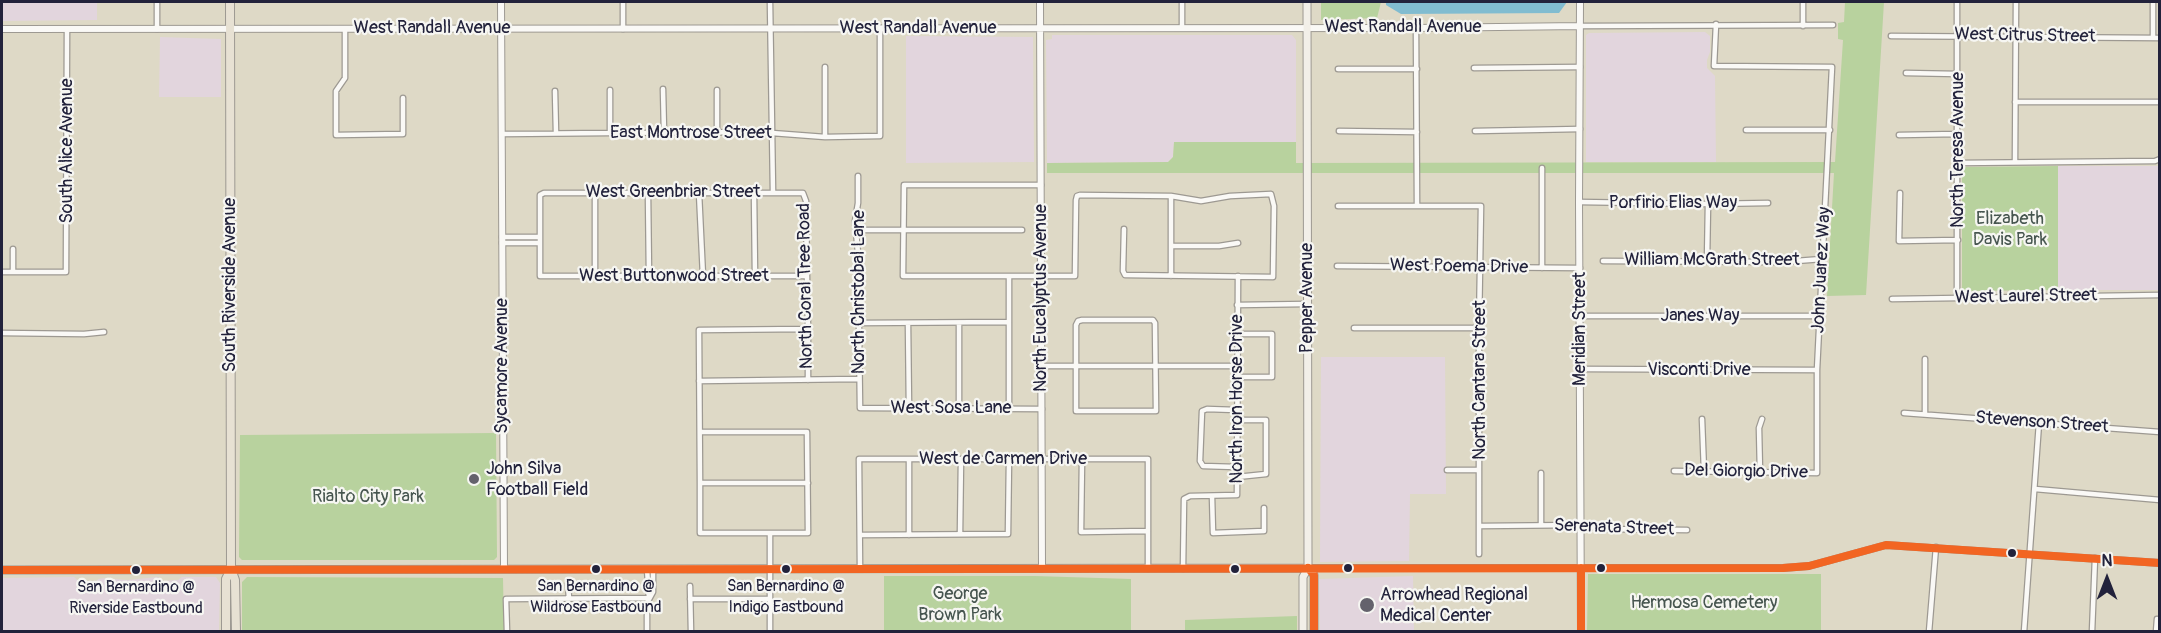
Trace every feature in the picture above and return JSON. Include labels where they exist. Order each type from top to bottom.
[{"type":"main road","name":"South Riverside Avenue","points":[[230,2],[231,569],[235,580],[236,632]]},
{"type":"main road","name":"Pepper Avenue","points":[[1303,632],[1303,576],[1308,568],[1307,2]]},
{"type":"main road","name":"Pepper Avenue","points":[[1308,568],[1314,575],[1314,632]]},
{"type":"main road","points":[[2,570],[1308,568]]},
{"type":"main road","name":"South Riverside Avenue","points":[[226,632],[226,579],[231,569]]},
{"type":"street","points":[[157,2],[157,29]]},
{"type":"street","name":"Sycamore Avenue","points":[[501,2],[504,568]]},
{"type":"street","points":[[623,2],[623,29]]},
{"type":"street","points":[[771,2],[773,192]]},
{"type":"street","name":"North Eucalyptus Avenue","points":[[1040,2],[1042,569]]},
{"type":"street","points":[[1182,2],[1182,27]]},
{"type":"street","name":"Meridian Street","points":[[1580,2],[1581,632]]},
{"type":"street","points":[[1803,2],[1803,26]]},
{"type":"street","name":"North Teresa Avenue","points":[[1957,2],[1957,298]]},
{"type":"street","points":[[2015,162],[2016,2]]},
{"type":"street","points":[[2153,2],[2153,38]]},
{"type":"street","name":"John Juarez Way","points":[[1716,24],[1714,66],[1832,67],[1817,370],[1817,473]]},
{"type":"street","name":"West Randall Avenue","points":[[2,29],[771,30],[1833,25]]},
{"type":"street","points":[[345,28],[345,78],[336,91],[336,135],[403,134],[403,98]]},
{"type":"street","points":[[1338,206],[1417,207],[1416,28]]},
{"type":"street","name":"South Alice Avenue","points":[[13,272],[66,272],[68,29]]},
{"type":"street","name":"East Montrose Street","points":[[502,134],[717,132],[880,136],[880,29]]},
{"type":"street","name":"West Citrus Street","points":[[1890,36],[2160,38]]},
{"type":"street","points":[[825,67],[825,136]]},
{"type":"street","points":[[1474,68],[1580,67]]},
{"type":"street","points":[[1338,69],[1417,69]]},
{"type":"street","points":[[1906,74],[1958,74]]},
{"type":"street","points":[[663,89],[664,132]]},
{"type":"street","points":[[610,90],[610,132]]},
{"type":"street","points":[[717,90],[717,132]]},
{"type":"street","points":[[555,91],[556,133]]},
{"type":"street","points":[[2015,102],[2160,102]]},
{"type":"street","points":[[1475,130],[1580,129]]},
{"type":"street","points":[[1746,130],[1830,130]]},
{"type":"street","points":[[1339,131],[1417,132]]},
{"type":"street","points":[[1899,135],[1958,134]]},
{"type":"street","points":[[1958,163],[2155,161],[2160,159]]},
{"type":"street","points":[[1542,168],[1542,268]]},
{"type":"street","name":"North Christobal Lane","points":[[858,176],[856,230],[860,408]]},
{"type":"street","points":[[1041,185],[904,185],[903,276],[1075,276],[1076,200],[1080,195],[1171,196],[1201,201],[1230,196],[1271,194],[1275,206],[1273,277],[1125,275],[1123,271],[1124,229]]},
{"type":"street","points":[[754,192],[755,276]]},
{"type":"street","name":"West Greenbriar Street","points":[[540,240],[540,195],[544,193],[803,192]]},
{"type":"street","name":"North Coral Tree Road","points":[[803,192],[806,201],[808,380]]},
{"type":"street","points":[[595,193],[595,275]]},
{"type":"street","points":[[648,193],[649,276]]},
{"type":"street","points":[[699,193],[703,276]]},
{"type":"street","points":[[1900,193],[1899,241],[1958,240]]},
{"type":"street","points":[[1171,196],[1171,276]]},
{"type":"street","name":"Porfirio Elias Way","points":[[1579,202],[1768,203]]},
{"type":"street","points":[[1707,261],[1708,204]]},
{"type":"street","name":"North Cantara Street","points":[[1417,207],[1481,206],[1479,554]]},
{"type":"street","points":[[856,230],[1022,230]]},
{"type":"street","points":[[502,240],[540,240]]},
{"type":"street","name":"West Buttonwood Street","points":[[540,240],[540,276],[807,276]]},
{"type":"street","points":[[1171,246],[1219,246],[1238,243]]},
{"type":"street","points":[[2,272],[13,272],[13,249]]},
{"type":"street","name":"William McGrath Street","points":[[1603,261],[1822,259]]},
{"type":"street","name":"West Poema Drive","points":[[1337,266],[1580,268]]},
{"type":"street","points":[[1009,276],[1009,408]]},
{"type":"street","name":"North Iron Horse Drive","points":[[1212,496],[1237,495],[1238,276]]},
{"type":"street","name":"West Laurel Street","points":[[1892,299],[2160,295]]},
{"type":"street","points":[[1237,305],[1307,304]]},
{"type":"street","name":"Janes Way","points":[[1580,316],[1819,316]]},
{"type":"street","points":[[1153,320],[1155,323],[1155,366],[1156,411],[1077,411],[1076,326],[1078,321],[1153,320]]},
{"type":"street","points":[[958,408],[959,322]]},
{"type":"street","points":[[858,323],[1009,322]]},
{"type":"street","points":[[908,323],[909,409]]},
{"type":"street","points":[[1354,328],[1479,328]]},
{"type":"street","points":[[700,432],[807,432],[808,533],[700,533],[699,381],[699,330],[807,329]]},
{"type":"street","points":[[2,333],[84,334],[104,332]]},
{"type":"street","points":[[1237,334],[1272,334],[1272,376],[1237,376]]},
{"type":"street","points":[[1924,414],[1925,359]]},
{"type":"street","points":[[1041,366],[1237,366]]},
{"type":"street","name":"Visconti Drive","points":[[1581,369],[1817,370]]},
{"type":"street","points":[[699,381],[859,379]]},
{"type":"street","name":"West Sosa Lane","points":[[860,408],[1042,408]]},
{"type":"street","points":[[1236,410],[1207,409],[1202,411],[1200,460],[1203,466],[1236,467]]},
{"type":"street","name":"Stevenson Street","points":[[1904,412],[2160,432]]},
{"type":"street","points":[[1702,419],[1704,471]]},
{"type":"street","points":[[1760,472],[1759,428],[1762,419]]},
{"type":"street","points":[[1236,420],[1266,420],[1266,474],[1237,477]]},
{"type":"street","points":[[2024,632],[2039,423]]},
{"type":"street","name":"West de Carmen Drive","points":[[860,535],[859,459],[1148,459],[1148,531]]},
{"type":"street","points":[[909,459],[909,535]]},
{"type":"street","points":[[960,534],[961,459]]},
{"type":"street","points":[[860,569],[860,535],[1008,534],[1009,459]]},
{"type":"street","points":[[1082,460],[1081,532],[1148,531],[1148,569]]},
{"type":"street","points":[[1447,470],[1479,470]]},
{"type":"street","name":"Del Giorgio Drive","points":[[1674,471],[1817,473]]},
{"type":"street","points":[[1541,473],[1541,525]]},
{"type":"street","points":[[700,483],[808,483]]},
{"type":"street","points":[[2035,489],[2160,500]]},
{"type":"street","points":[[1183,569],[1184,499],[1190,496],[1212,496],[1213,533],[1264,531],[1264,508]]},
{"type":"street","name":"Serenata Street","points":[[1480,526],[1581,525],[1602,530],[1687,530]]},
{"type":"street","points":[[770,533],[770,632]]},
{"type":"street","points":[[1308,568],[1799,567],[1879,546],[1936,547],[2160,563]]},
{"type":"street","points":[[1929,632],[1936,547]]},
{"type":"street","points":[[2092,632],[2096,558]]},
{"type":"street","points":[[647,632],[650,569]]},
{"type":"street","points":[[568,584],[568,599]]},
{"type":"street","points":[[690,585],[691,632]]},
{"type":"street","points":[[507,632],[506,599],[649,598]]},
{"type":"street","points":[[690,599],[770,599]]},
{"type":"street","points":[[2156,632],[2157,619]]},
{"type":"shaded area","points":[[2,2],[97,2],[97,20],[2,21]]},
{"type":"shaded area","points":[[1705,32],[1710,36],[1707,68],[1715,76],[1716,162],[1586,162],[1586,35],[1589,33]]},
{"type":"shaded area","points":[[1052,35],[1292,35],[1296,40],[1296,142],[1174,142],[1173,157],[1168,162],[1047,163],[1046,40],[1052,39]]},
{"type":"shaded area","points":[[906,36],[1033,37],[1034,162],[906,163]]},
{"type":"shaded area","points":[[160,37],[221,39],[221,97],[159,97]]},
{"type":"shaded area","points":[[2058,166],[2159,166],[2159,290],[2058,290]]},
{"type":"shaded area","points":[[1321,357],[1445,357],[1446,494],[1410,494],[1409,561],[1320,562]]},
{"type":"shaded area","name":"Arrowhead Regional Medical Center","points":[[1413,576],[1414,631],[1320,631],[1319,579]]},
{"type":"shaded area","points":[[74,577],[82,584],[96,584],[98,579],[105,578],[127,580],[158,577],[162,581],[178,580],[182,577],[216,577],[220,583],[219,631],[2,631],[2,578]]},
{"type":"green space","points":[[1321,2],[1381,2],[1377,18],[1321,20]]},
{"type":"green space","points":[[1845,2],[1884,2],[1866,295],[1827,296],[1834,173],[1047,173],[1047,163],[1168,162],[1173,157],[1174,142],[1296,142],[1296,163],[1835,162],[1843,40],[1838,39],[1838,23],[1844,22]]},
{"type":"green space","name":"Elizabeth Davis Park","points":[[2058,166],[2058,290],[1965,291],[1962,288],[1962,170],[1965,167]]},
{"type":"green space","name":"Rialto City Park","points":[[496,433],[497,557],[494,560],[242,560],[239,557],[240,435]]},
{"type":"green space","name":"Hermosa Cemetery","points":[[1588,574],[1821,574],[1821,631],[1587,631]]},
{"type":"green space","name":"George Brown Park","points":[[884,576],[1035,576],[1131,579],[1131,631],[884,631]]},
{"type":"green space","points":[[247,577],[503,578],[504,631],[242,631],[242,582]]},
{"type":"green space","points":[[1297,616],[1297,631],[1185,631],[1185,620]]},
{"type":"water","points":[[1386,2],[1567,2],[1559,13],[1401,14],[1386,5]]},
{"type":"transit line","points":[[2,570],[1783,568],[1809,566],[1886,545],[2160,563]]},
{"type":"transit line","points":[[1308,568],[1314,575],[1314,632]]},
{"type":"transit line","points":[[1581,568],[1581,632]]},
{"type":"place","name":"John Silva Football Field","points":[[474,479]]},
{"type":"place","name":"San Bernardino @ Wildrose Eastbound","points":[[596,569]]},
{"type":"place","name":"San Bernardino @ Indigo Eastbound","points":[[786,569]]},
{"type":"place","name":"San Bernardino @ Riverside Eastbound","points":[[136,570]]},
{"type":"place","name":"Arrowhead Regional Medical Center","points":[[1367,605]]}]
